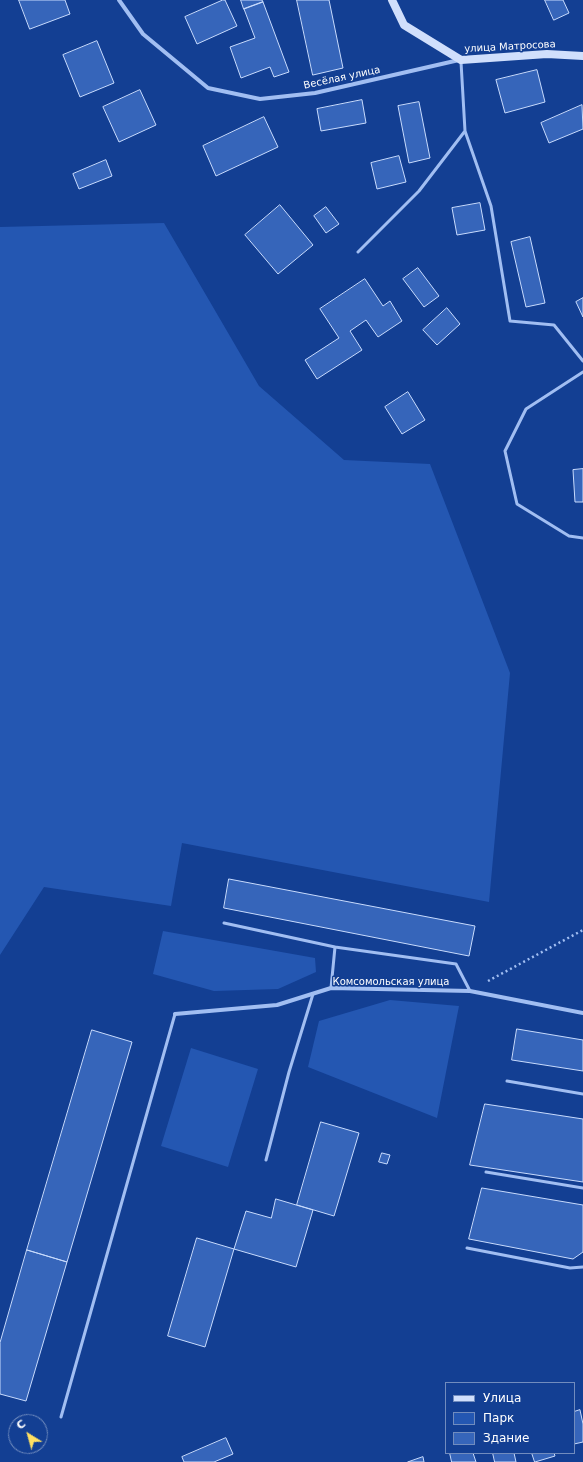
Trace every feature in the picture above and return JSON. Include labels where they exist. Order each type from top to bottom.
[{"type":"street","name":"Весёлая улица","points":[[119,0],[143,34],[208,88],[260,99],[315,94],[461,60]]},
{"type":"street","name":"улица Матросова","points":[[392,0],[404,25],[461,60],[547,54],[583,56]]},
{"type":"street","name":"Комсомольская улица","points":[[175,1014],[277,1005],[331,988],[470,990],[583,1013]]},
{"type":"lane","points":[[461,60],[465,131],[491,206],[510,321],[554,325],[583,360]]},
{"type":"lane","points":[[358,252],[419,191],[465,131]]},
{"type":"lane","points":[[583,372],[526,409],[505,451],[517,504],[569,536],[583,538]]},
{"type":"lane","points":[[224,923],[335,947],[456,964],[470,990]]},
{"type":"lane","points":[[331,988],[335,947]]},
{"type":"lane","points":[[266,1160],[289,1072],[313,994]]},
{"type":"lane","points":[[61,1417],[175,1014]]},
{"type":"lane","points":[[507,1081],[583,1094]]},
{"type":"lane","points":[[486,1172],[583,1188]]},
{"type":"lane","points":[[467,1248],[570,1268],[583,1268]]},
{"type":"path","points":[[470,990],[583,930]]},
{"type":"green space","points":[[164,223],[259,386],[344,460],[430,464],[510,673],[489,902],[182,843],[171,906],[44,887],[0,955],[0,227]]},
{"type":"green space","points":[[163,931],[315,958],[316,972],[278,989],[214,991],[153,974]]},
{"type":"green space","points":[[390,1000],[459,1006],[437,1118],[308,1067],[319,1021]]},
{"type":"green space","points":[[191,1048],[258,1069],[228,1167],[161,1146]]},
{"type":"building","points":[[19,0],[65,0],[70,14],[30,29]]},
{"type":"building","points":[[225,0],[237,26],[197,44],[185,17]]},
{"type":"building","points":[[241,0],[262,0],[263,2],[244,9]]},
{"type":"building","points":[[297,0],[329,0],[343,68],[313,75]]},
{"type":"building","points":[[545,0],[563,0],[569,13],[554,20]]},
{"type":"building","points":[[263,2],[289,72],[274,77],[270,67],[241,78],[230,47],[255,38],[244,9]]},
{"type":"building","points":[[97,41],[114,83],[80,97],[63,55]]},
{"type":"building","points":[[537,70],[545,102],[505,113],[496,80]]},
{"type":"building","points":[[140,90],[156,125],[119,142],[103,107]]},
{"type":"building","points":[[362,100],[366,123],[321,131],[317,109]]},
{"type":"building","points":[[419,102],[430,158],[409,163],[398,106]]},
{"type":"building","points":[[582,105],[583,129],[549,143],[541,123]]},
{"type":"building","points":[[264,117],[278,147],[216,176],[203,146]]},
{"type":"building","points":[[399,156],[406,182],[377,189],[371,163]]},
{"type":"building","points":[[106,160],[112,176],[79,189],[73,174]]},
{"type":"building","points":[[480,203],[485,230],[457,235],[452,208]]},
{"type":"building","points":[[280,205],[313,245],[278,274],[245,235]]},
{"type":"building","points":[[326,207],[339,224],[326,233],[314,216]]},
{"type":"building","points":[[530,237],[545,303],[526,307],[511,242]]},
{"type":"building","points":[[418,268],[439,296],[424,307],[403,279]]},
{"type":"building","points":[[365,279],[383,306],[390,301],[402,321],[378,337],[366,320],[350,331],[362,350],[317,379],[305,360],[339,338],[320,309]]},
{"type":"building","points":[[583,298],[583,317],[576,302]]},
{"type":"building","points":[[447,308],[460,324],[437,345],[423,330]]},
{"type":"building","points":[[408,392],[425,420],[402,434],[385,407]]},
{"type":"building","points":[[583,469],[583,502],[575,502],[573,470]]},
{"type":"building","points":[[229,879],[475,926],[469,956],[224,908]]},
{"type":"building","points":[[517,1029],[583,1040],[583,1071],[512,1060]]},
{"type":"building","points":[[92,1030],[132,1042],[67,1262],[27,1250]]},
{"type":"building","points":[[485,1104],[583,1119],[583,1182],[470,1165]]},
{"type":"building","points":[[321,1122],[359,1133],[334,1216],[297,1205]]},
{"type":"building","points":[[382,1153],[390,1155],[387,1164],[379,1162]]},
{"type":"building","points":[[482,1188],[583,1205],[583,1252],[573,1259],[469,1239]]},
{"type":"building","points":[[276,1199],[313,1210],[296,1267],[234,1249],[246,1211],[271,1218]]},
{"type":"building","points":[[197,1238],[234,1249],[205,1347],[168,1336]]},
{"type":"building","points":[[27,1250],[67,1262],[26,1401],[0,1394],[0,1343]]},
{"type":"building","points":[[580,1410],[583,1424],[583,1442],[575,1444],[575,1412]]},
{"type":"building","points":[[226,1438],[233,1454],[214,1462],[184,1462],[182,1457]]},
{"type":"building","points":[[450,1454],[473,1454],[476,1462],[452,1462]]},
{"type":"building","points":[[493,1454],[514,1454],[516,1462],[495,1462]]},
{"type":"building","points":[[532,1454],[554,1454],[555,1456],[535,1462]]},
{"type":"building","points":[[423,1457],[424,1462],[408,1462]]}]
